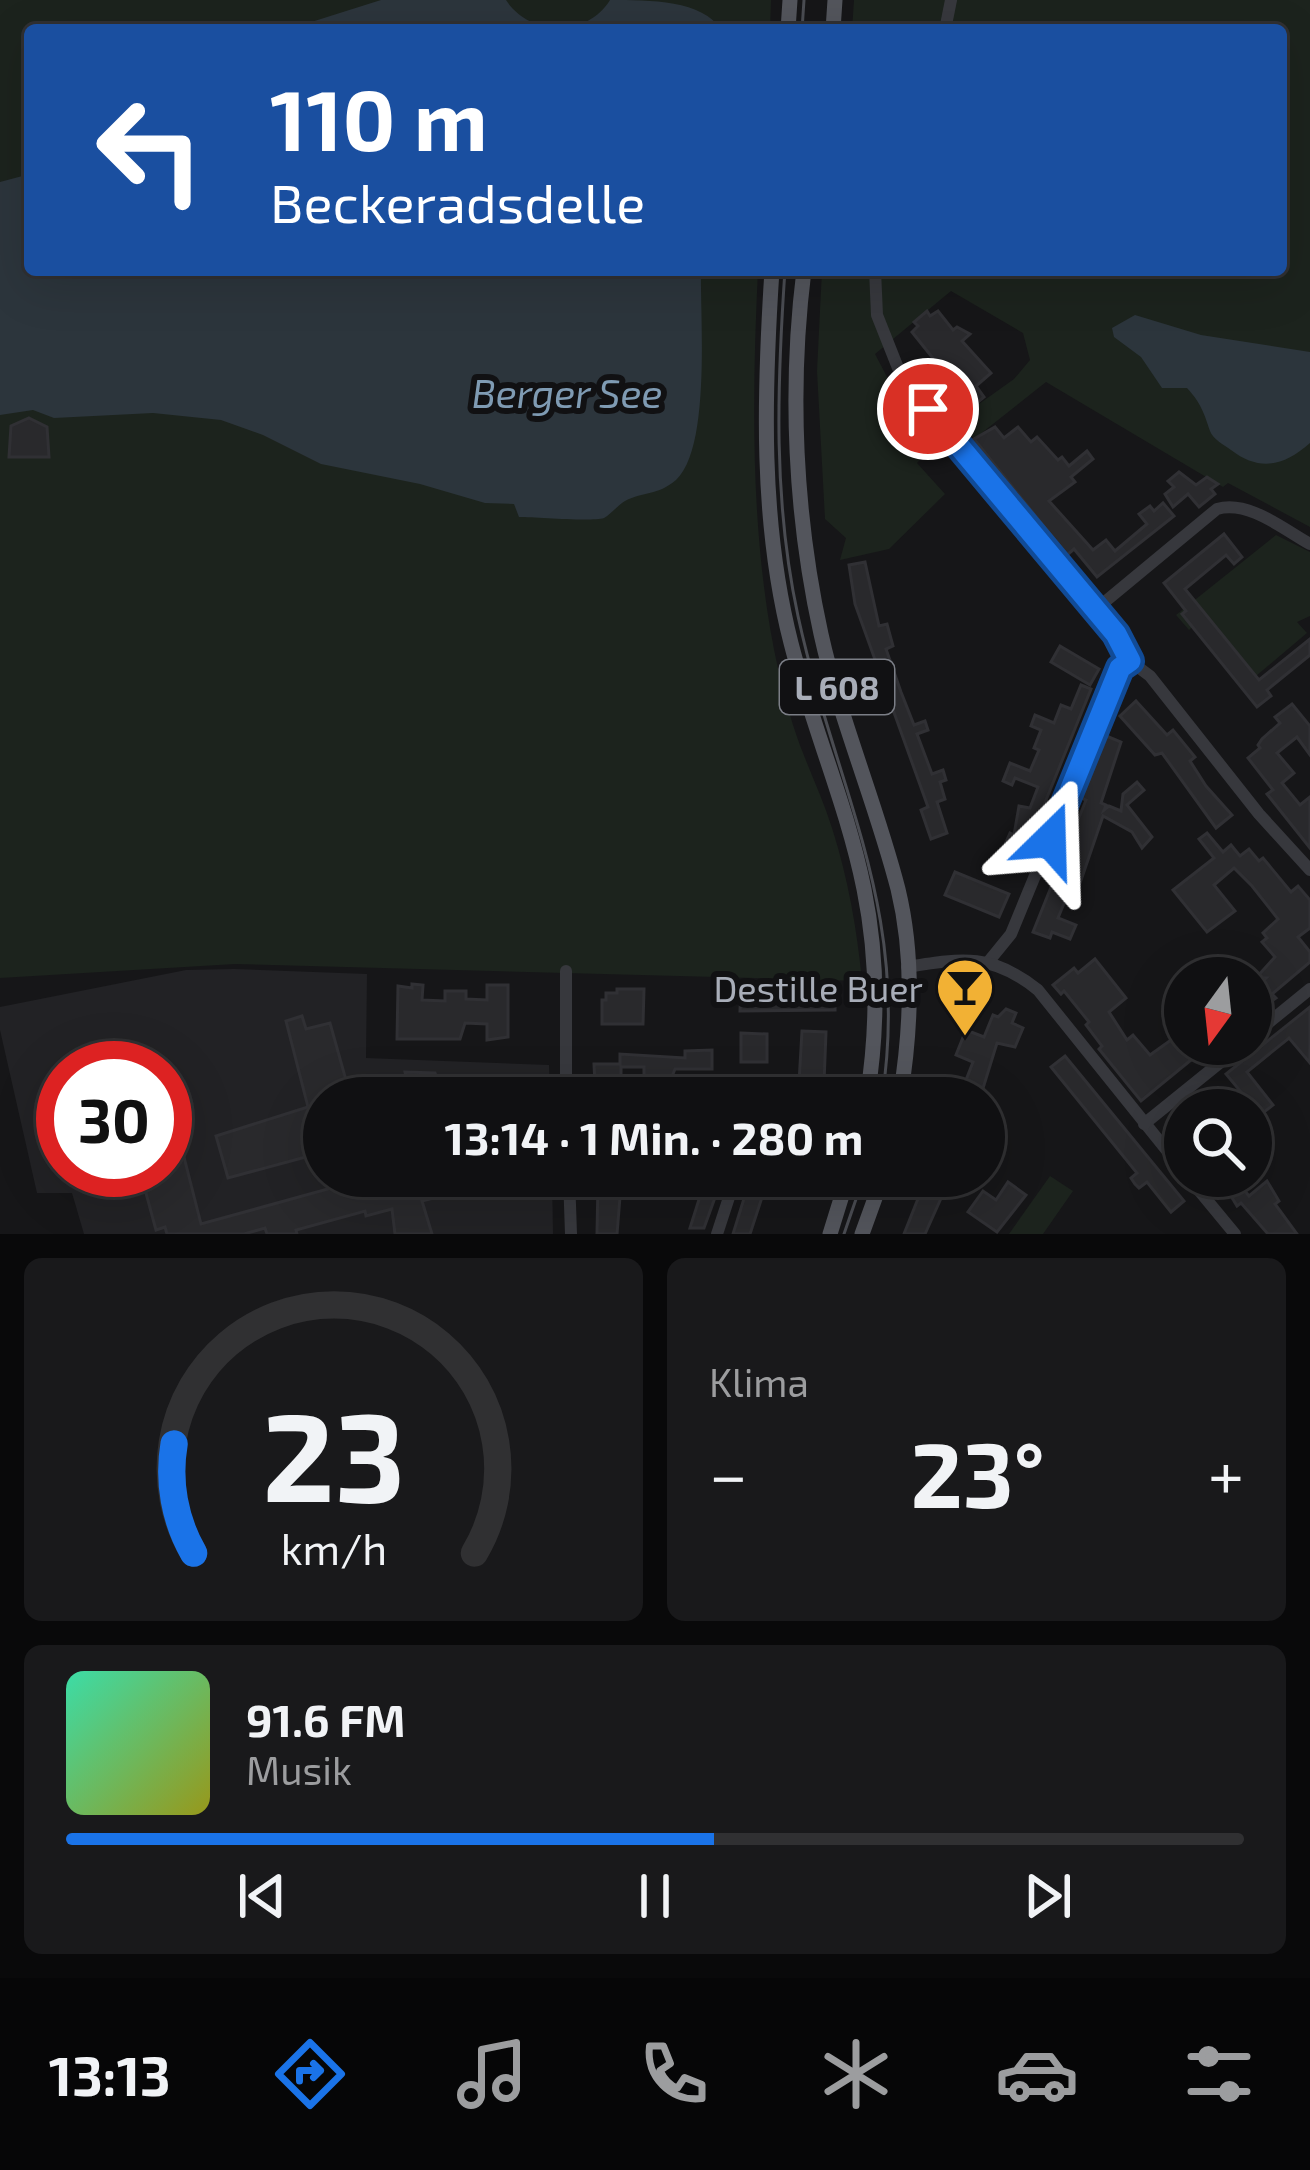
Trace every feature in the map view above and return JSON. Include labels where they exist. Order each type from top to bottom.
[{"type":"main road","name":"L 608","points":[[772,276],[766,446],[772,530],[790,642],[864,888],[875,968],[871,1077]]},
{"type":"main road","name":"L 608","points":[[804,276],[796,431],[802,525],[822,637],[899,893],[907,968],[903,1077]]},
{"type":"main road","points":[[826,1234],[841,1197]]},
{"type":"main road","points":[[862,1234],[875,1197]]},
{"type":"street","points":[[875,276],[877,315],[900,373],[1116,634],[1130,661],[1150,676],[1259,814],[1310,870]]},
{"type":"street","points":[[1095,610],[1216,508],[1246,509],[1310,544]]},
{"type":"street","points":[[989,961],[1011,934],[1120,668],[1130,661]]},
{"type":"street","points":[[907,968],[953,959],[989,961],[1013,970],[1038,990],[1164,1148]]},
{"type":"street","points":[[566,971],[566,1077]]},
{"type":"street","points":[[1272,1020],[1310,989]]},
{"type":"street","points":[[1144,1124],[1217,1065]]},
{"type":"street","points":[[570,1197],[571,1234]]},
{"type":"street","points":[[717,1234],[729,1197]]},
{"type":"street","points":[[1204,1197],[1234,1234]]},
{"type":"shaded area","points":[[0,0],[771,0],[770,24],[24,24],[24,276],[758,276],[754,441],[768,615],[793,725],[843,866],[862,981],[235,964],[0,978]]},
{"type":"shaded area","points":[[854,0],[1310,0],[1310,527],[1228,483],[1223,487],[1046,382],[974,439],[958,419],[1014,379],[1030,360],[1023,333],[951,291],[875,354],[895,392],[937,442],[917,463],[945,494],[889,549],[840,560],[846,538],[825,519],[817,371],[822,276],[1287,276],[1287,24],[852,24]]},
{"type":"shaded area","points":[[1276,535],[1310,552],[1310,616],[1297,622],[1307,633],[1256,676],[1182,614],[1192,627],[1189,630],[1176,615]]},
{"type":"shaded area","points":[[186,970],[367,974],[366,1058],[549,1065],[549,1077],[303,1077],[303,1197],[552,1197],[553,1234],[84,1234],[73,1197],[192,1197],[192,1041],[36,1041],[36,1189],[0,1030],[0,1007]]},
{"type":"shaded area","points":[[1050,1176],[1073,1191],[1043,1234],[1009,1234]]},
{"type":"water","points":[[381,0],[506,0],[537,24],[305,24]]},
{"type":"water","points":[[610,0],[689,7],[716,24],[579,24]]},
{"type":"water","name":"Berger See","points":[[24,176],[24,276],[701,276],[699,412],[687,464],[669,485],[625,501],[604,518],[519,517],[514,504],[485,503],[321,464],[221,420],[153,413],[54,418],[33,410],[0,415],[0,182]]},
{"type":"water","points":[[1135,315],[1201,335],[1310,352],[1310,443],[1291,457],[1262,464],[1222,444],[1211,434],[1187,388],[1162,388],[1141,357],[1114,337],[1112,328]]},
{"type":"building","points":[[927,311],[930,316],[938,311],[953,330],[957,327],[970,334],[962,341],[991,373],[976,386],[984,397],[958,419],[947,406],[954,400],[945,388],[952,382],[912,332],[918,326],[914,322]]},
{"type":"building","points":[[29,418],[47,427],[49,457],[9,457],[11,426]]},
{"type":"building","points":[[995,427],[1004,438],[1018,427],[1031,442],[1037,437],[1069,466],[1087,451],[1093,459],[1071,477],[1075,482],[1049,501],[1093,550],[1106,540],[1115,551],[1147,524],[1139,514],[1150,506],[1154,511],[1163,503],[1174,516],[1097,577],[1074,549],[1067,555],[974,439]]},
{"type":"building","points":[[1179,472],[1196,485],[1207,477],[1218,484],[1211,489],[1215,494],[1199,507],[1188,494],[1173,507],[1165,494],[1174,487],[1168,481]]},
{"type":"building","points":[[1224,534],[1242,557],[1234,564],[1226,555],[1185,589],[1259,680],[1310,639],[1310,655],[1267,690],[1271,696],[1257,707],[1182,614],[1186,611],[1164,583]]},
{"type":"building","points":[[865,562],[879,626],[887,624],[893,646],[886,649],[901,692],[914,725],[925,721],[928,730],[917,734],[932,774],[943,770],[946,780],[940,782],[945,799],[937,802],[947,833],[931,839],[921,810],[928,807],[855,604],[849,565]]},
{"type":"building","points":[[1060,646],[1099,669],[1090,685],[1051,662]]},
{"type":"building","points":[[1081,685],[1091,689],[1023,857],[1003,849],[1010,833],[1014,835],[1019,806],[1030,808],[1038,787],[1015,778],[1012,785],[1003,781],[1010,763],[1030,771],[1041,730],[1031,726],[1035,715],[1054,723],[1061,705],[1071,709]]},
{"type":"building","points":[[1136,701],[1167,735],[1173,730],[1195,757],[1190,761],[1206,786],[1232,815],[1216,828],[1162,753],[1155,755],[1120,716]]},
{"type":"building","points":[[1292,704],[1310,726],[1310,755],[1297,737],[1277,753],[1294,773],[1282,783],[1300,805],[1310,797],[1310,848],[1267,794],[1273,790],[1248,758],[1280,723],[1275,717]]},
{"type":"building","points":[[1104,735],[1121,742],[1101,803],[1106,805],[1104,810],[1109,806],[1121,811],[1123,794],[1137,782],[1144,790],[1127,805],[1152,837],[1142,848],[1132,832],[1103,816],[1077,892],[1070,889],[1058,918],[1076,925],[1070,939],[1052,932],[1050,938],[1033,932],[1086,800],[1079,797]]},
{"type":"building","points":[[1207,833],[1223,852],[1231,845],[1240,856],[1249,849],[1259,861],[1263,858],[1291,892],[1298,886],[1310,900],[1310,928],[1298,937],[1310,952],[1310,962],[1272,994],[1275,957],[1262,942],[1267,938],[1263,933],[1278,919],[1252,886],[1234,868],[1214,885],[1235,911],[1207,932],[1173,890],[1214,858],[1199,839]]},
{"type":"building","points":[[955,872],[1009,894],[999,917],[945,895]]},
{"type":"building","points":[[1095,959],[1126,998],[1109,1012],[1127,1040],[1133,1035],[1150,1055],[1164,1045],[1164,1065],[1185,1065],[1141,1101],[1099,1049],[1102,1046],[1086,1025],[1089,1022],[1064,991],[1061,994],[1053,985],[1074,968],[1078,973]]},
{"type":"building","points":[[412,984],[423,985],[422,1000],[445,1001],[445,991],[466,991],[466,999],[487,1000],[487,985],[508,985],[508,1037],[487,1040],[487,1024],[465,1023],[460,1039],[397,1039],[398,986],[412,988]]},
{"type":"building","points":[[772,985],[835,987],[835,1010],[740,1011],[741,988],[772,989]]},
{"type":"building","points":[[617,989],[644,989],[643,1024],[602,1024],[602,1000]]},
{"type":"building","points":[[1310,1007],[1310,1063],[1289,1038],[1272,1052],[1272,1037]]},
{"type":"building","points":[[1006,1009],[1016,1013],[1012,1023],[1023,1028],[1015,1047],[997,1043],[986,1077],[967,1077],[973,1062],[956,1055],[966,1030],[984,1037],[993,1015],[998,1017]]},
{"type":"building","points":[[302,1016],[306,1029],[330,1023],[345,1077],[303,1077],[303,1087],[286,1021]]},
{"type":"building","points":[[802,1031],[826,1032],[824,1077],[799,1077]]},
{"type":"building","points":[[741,1033],[767,1034],[767,1062],[741,1062]]},
{"type":"building","points":[[712,1050],[712,1069],[675,1069],[672,1077],[644,1077],[644,1067],[621,1067],[621,1077],[595,1077],[594,1064],[620,1064],[620,1054],[685,1058],[685,1051]]},
{"type":"building","points":[[1065,1056],[1164,1177],[1164,1197],[1184,1201],[1171,1212],[1147,1182],[1139,1188],[1135,1184],[1131,1178],[1137,1173],[1051,1067]]},
{"type":"building","points":[[1237,1065],[1256,1065],[1247,1072],[1260,1089],[1238,1089],[1226,1074]]},
{"type":"building","points":[[405,1072],[435,1073],[436,1077],[406,1077]]},
{"type":"building","points":[[303,1109],[303,1158],[228,1178],[216,1136]]},
{"type":"building","points":[[1008,1182],[1026,1195],[997,1232],[968,1212],[979,1197],[1005,1197]]},
{"type":"building","points":[[192,1189],[201,1224],[303,1196],[437,1197],[422,1201],[432,1234],[395,1234],[392,1209],[366,1216],[365,1211],[296,1230],[297,1234],[267,1234],[265,1228],[244,1234],[156,1230],[147,1197],[192,1197]]},
{"type":"building","points":[[1272,1189],[1279,1201],[1275,1204],[1297,1234],[1268,1234],[1241,1203],[1237,1206],[1232,1197],[1272,1197]]},
{"type":"building","points":[[598,1197],[620,1197],[617,1234],[597,1234]]},
{"type":"building","points":[[700,1197],[715,1197],[704,1228],[690,1228]]},
{"type":"building","points":[[744,1197],[762,1197],[750,1234],[733,1234]]},
{"type":"building","points":[[919,1197],[942,1197],[925,1234],[904,1234]]},
{"type":"tram line","points":[[802,24],[804,0]]},
{"type":"tram line","points":[[785,276],[779,400],[784,530],[798,616],[878,909],[886,968],[884,1077]]},
{"type":"tram line","points":[[844,1234],[857,1197]]},
{"type":"place","name":"Destille Buer","points":[[965,1038]]},
{"type":"route","points":[[928,409],[1116,634],[1130,661],[1120,668],[1050,840]]}]
